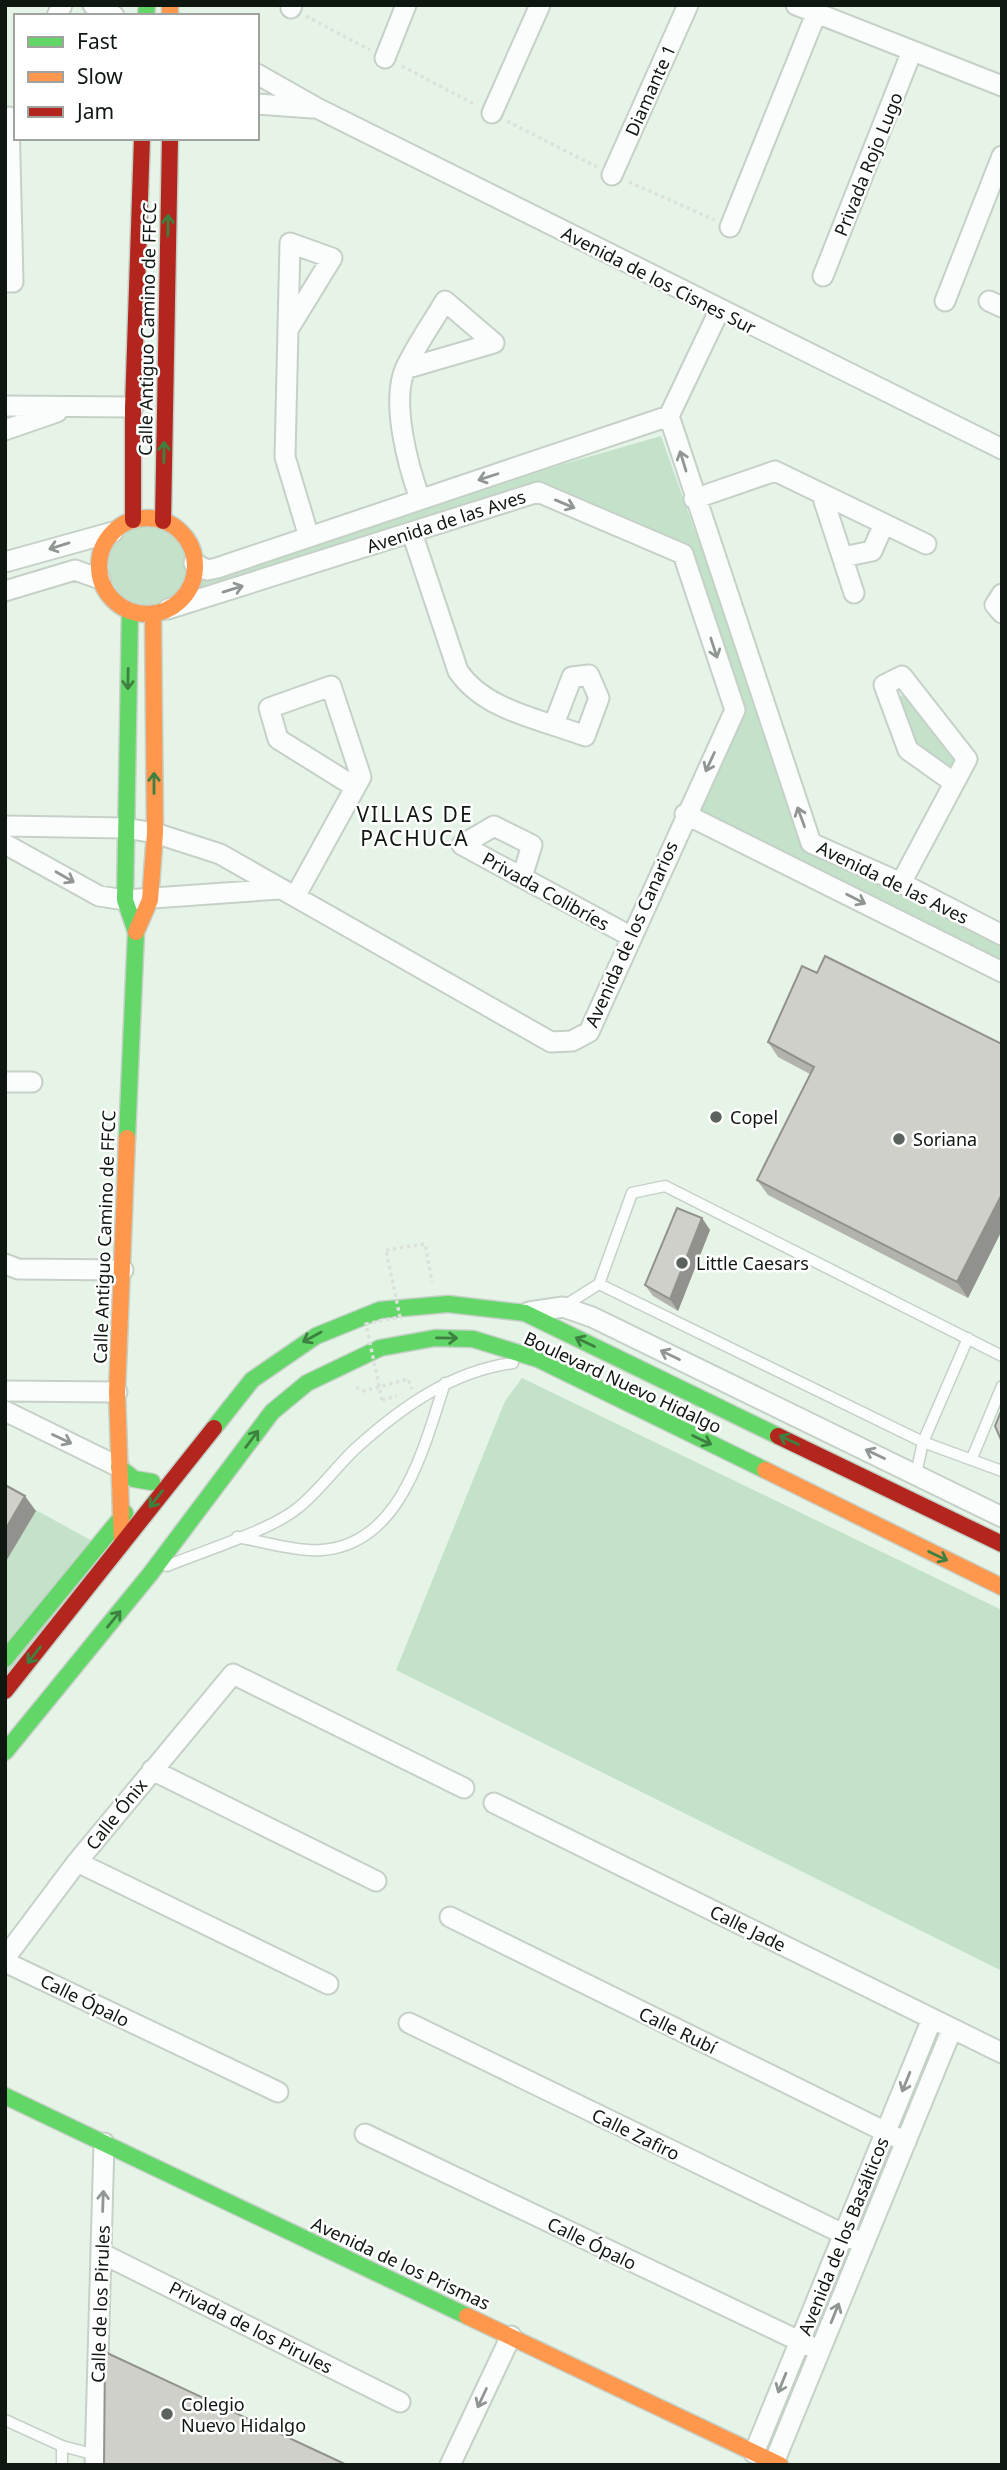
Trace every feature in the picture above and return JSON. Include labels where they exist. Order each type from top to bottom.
[{"type":"main road","name":"Calle Antiguo Camino de FFCC","points":[[133,520],[133,407],[142,140]]},
{"type":"main road","name":"Calle Antiguo Camino de FFCC","points":[[163,521],[170,140]]},
{"type":"main road","points":[[133,520],[163,521],[182,533],[194,553],[194,576],[189,589],[161,612],[130,611],[111,599],[100,579],[99,557],[113,532],[133,520]]},
{"type":"main road","name":"Calle Antiguo Camino de FFCC","points":[[122,1544],[117,1392],[136,932],[125,900],[130,611]]},
{"type":"main road","name":"Calle Antiguo Camino de FFCC","points":[[136,932],[150,900],[155,832],[161,612]]},
{"type":"main road","name":"Boulevard Nuevo Hidalgo","points":[[5,1691],[252,1380],[288,1351],[330,1328],[375,1311],[435,1301],[476,1303],[525,1313],[1002,1544]]},
{"type":"main road","name":"Boulevard Nuevo Hidalgo","points":[[5,1752],[151,1573],[272,1412],[307,1383],[380,1348],[435,1338],[473,1339],[538,1359],[1002,1587]]},
{"type":"main road","points":[[5,1659],[120,1518],[185,1444],[214,1427]]},
{"type":"main road","points":[[119,1467],[127,1476],[139,1482],[152,1482]]},
{"type":"main road","points":[[94,1551],[119,1467]]},
{"type":"main road","points":[[115,1578],[122,1544]]},
{"type":"main road","points":[[39,1710],[63,1664],[106,1601]]},
{"type":"main road","name":"Avenida de los Prismas","points":[[5,2095],[776,2464]]},
{"type":"street","points":[[93,5],[110,14]]},
{"type":"street","points":[[385,58],[406,5]]},
{"type":"street","points":[[492,113],[540,5]]},
{"type":"street","name":"Diamante 1","points":[[612,175],[688,5]]},
{"type":"street","points":[[730,227],[802,8],[1002,86]]},
{"type":"street","name":"Privada Rojo Lugo","points":[[823,276],[912,51]]},
{"type":"street","name":"Avenida de los Cisnes Sur","points":[[259,81],[1002,449]]},
{"type":"street","name":"Avenida de los Cisnes Sur","points":[[259,104],[317,108]]},
{"type":"street","points":[[5,282],[13,282],[10,115]]},
{"type":"street","points":[[945,301],[1002,156]]},
{"type":"street","points":[[669,416],[719,311]]},
{"type":"street","points":[[289,328],[285,457],[309,537]]},
{"type":"street","points":[[404,369],[401,415],[405,457],[420,499]]},
{"type":"street","points":[[5,406],[68,409],[133,407]]},
{"type":"street","points":[[5,430],[68,409]]},
{"type":"street","name":"Avenida de las Aves","points":[[194,563],[207,570],[669,416],[694,499],[811,843],[901,883],[1002,935]]},
{"type":"street","points":[[527,464],[537,492]]},
{"type":"street","points":[[694,499],[775,471],[926,544]]},
{"type":"street","name":"Avenida de las Aves","points":[[161,612],[537,492],[683,554]]},
{"type":"street","points":[[822,495],[844,557],[853,593]]},
{"type":"street","points":[[844,557],[872,551],[884,524]]},
{"type":"street","points":[[5,562],[113,532]]},
{"type":"street","points":[[412,533],[458,671],[469,688],[486,700],[554,724]]},
{"type":"street","points":[[710,544],[683,554],[735,710],[765,710]]},
{"type":"street","points":[[5,591],[75,570],[100,579]]},
{"type":"street","points":[[1002,594],[995,605],[1002,613]]},
{"type":"street","points":[[901,883],[967,759],[901,676],[884,685],[908,750],[954,782]]},
{"type":"street","points":[[5,844],[99,896],[150,900],[212,892],[289,892],[355,787],[361,777],[331,686],[269,708],[278,739],[355,787]]},
{"type":"street","name":"Avenida de los Canarios","points":[[15,827],[125,828],[155,832],[220,855],[551,1042],[572,1041],[589,1032],[685,814],[735,710]]},
{"type":"street","name":"Avenida de las Aves","points":[[685,814],[1002,972]]},
{"type":"street","name":"Privada Colibríes","points":[[522,877],[532,845],[494,826],[462,845],[630,936]]},
{"type":"street","points":[[15,827],[23,853]]},
{"type":"street","points":[[789,864],[811,843]]},
{"type":"street","points":[[212,892],[223,869],[220,855]]},
{"type":"street","points":[[5,1082],[32,1082]]},
{"type":"street","points":[[5,1264],[18,1269],[123,1270]]},
{"type":"street","points":[[525,1313],[563,1307],[592,1317],[1002,1517]]},
{"type":"street","points":[[5,1391],[117,1392]]},
{"type":"street","points":[[28,1423],[29,1391]]},
{"type":"street","points":[[5,1412],[119,1467]]},
{"type":"street","points":[[877,1526],[895,1492],[916,1474]]},
{"type":"street","points":[[899,1537],[916,1502],[916,1474]]},
{"type":"street","name":"Calle Ónix","points":[[5,1960],[77,1862],[233,1674],[464,1788]]},
{"type":"street","points":[[152,1770],[376,1881]]},
{"type":"street","name":"Calle Jade","points":[[494,1803],[1002,2053]]},
{"type":"street","points":[[77,1862],[328,1984]]},
{"type":"street","name":"Calle Rubí","points":[[450,1917],[906,2142]]},
{"type":"street","name":"Calle Ópalo","points":[[5,1960],[278,2092]]},
{"type":"street","name":"Avenida de los Basálticos","points":[[754,2452],[932,2019]]},
{"type":"street","name":"Calle Zafiro","points":[[409,2023],[863,2244]]},
{"type":"street","name":"Avenida de los Basálticos","points":[[776,2464],[863,2244],[953,2029]]},
{"type":"street","name":"Calle Ópalo","points":[[365,2134],[820,2351]]},
{"type":"street","name":"Calle de los Pirules","points":[[96,2460],[104,2143]]},
{"type":"street","name":"Privada de los Pirules","points":[[101,2253],[400,2402]]},
{"type":"street","points":[[450,2465],[511,2336]]},
{"type":"lane","points":[[563,1307],[599,1284],[632,1193],[665,1185],[1002,1356]]},
{"type":"lane","points":[[599,1284],[923,1442],[1002,1471]]},
{"type":"lane","points":[[916,1474],[923,1442],[968,1338]]},
{"type":"lane","points":[[151,1573],[276,1522],[299,1507],[357,1448],[445,1383],[463,1374],[497,1365],[538,1359]]},
{"type":"lane","points":[[236,1537],[321,1550],[350,1543],[375,1530],[406,1488],[417,1466],[445,1383]]},
{"type":"lane","points":[[972,1458],[1002,1386]]},
{"type":"lane","points":[[5,2420],[96,2460]]},
{"type":"lane","points":[[62,2446],[62,2465]]},
{"type":"path","points":[[365,1391],[408,1379],[412,1391],[382,1400],[366,1324],[400,1317],[386,1250],[425,1244],[435,1301]]},
{"type":"green space","points":[[661,436],[806,841],[1002,941],[1002,966],[694,812],[739,712],[690,561],[539,487],[169,605],[137,607],[121,595],[109,579],[109,551],[121,532],[148,523],[165,527],[189,548],[191,579]]},
{"type":"green space","points":[[904,694],[959,760],[952,772],[912,746],[892,701]]},
{"type":"green space","points":[[522,1378],[1002,1610],[1002,1971],[396,1670],[505,1401]]},
{"type":"green space","points":[[25,1504],[105,1548],[5,1681],[5,1537]]},
{"type":"building","name":"Soriana","points":[[825,956],[1002,1044],[1002,1194],[957,1282],[757,1180],[814,1067],[768,1042],[802,966],[817,973]]},
{"type":"building","points":[[677,1208],[702,1218],[670,1299],[645,1285]]},
{"type":"building","points":[[1002,1409],[1002,1442],[995,1426]]},
{"type":"building","points":[[5,1485],[25,1496],[5,1530]]},
{"type":"building","name":"Colegio Nuevo Hidalgo","points":[[105,2352],[347,2465],[104,2465]]},
{"type":"traffic: fast","points":[[146,14],[147,5]]},
{"type":"traffic: fast","points":[[127,1138],[136,932],[125,900],[130,611]]},
{"type":"traffic: fast","points":[[214,1428],[252,1380],[316,1336],[380,1310],[448,1304],[525,1313],[778,1436]]},
{"type":"traffic: fast","points":[[5,1752],[151,1573],[272,1412],[307,1383],[380,1348],[435,1338],[473,1339],[538,1359],[765,1470]]},
{"type":"traffic: fast","points":[[119,1467],[134,1479],[152,1482]]},
{"type":"traffic: fast","points":[[5,1659],[125,1513]]},
{"type":"traffic: fast","points":[[5,2096],[467,2316]]},
{"type":"traffic: slow","points":[[170,5],[170,14]]},
{"type":"traffic: slow","points":[[147,518],[165,522],[181,532],[191,548],[195,566],[191,584],[181,600],[165,610],[147,614],[129,610],[113,600],[103,584],[99,566],[103,548],[113,532],[129,522],[147,518]]},
{"type":"traffic: slow","points":[[136,932],[150,900],[155,833],[153,614]]},
{"type":"traffic: slow","points":[[122,1544],[117,1392],[127,1138]]},
{"type":"traffic: slow","points":[[765,1470],[1002,1587]]},
{"type":"traffic: slow","points":[[467,2316],[780,2465]]},
{"type":"traffic: jam","points":[[133,520],[133,407],[142,140]]},
{"type":"traffic: jam","points":[[163,521],[170,140]]},
{"type":"traffic: jam","points":[[5,1691],[214,1428]]},
{"type":"traffic: jam","points":[[778,1436],[1002,1544]]},
{"type":"place","name":"Copel","points":[[716,1117]]},
{"type":"place","name":"Soriana","points":[[899,1139]]},
{"type":"place","name":"Little Caesars","points":[[682,1263]]},
{"type":"place","name":"Colegio Nuevo Hidalgo","points":[[167,2414]]},
{"type":"district","name":"VILLAS DE PACHUCA","points":[[415,826]]}]
